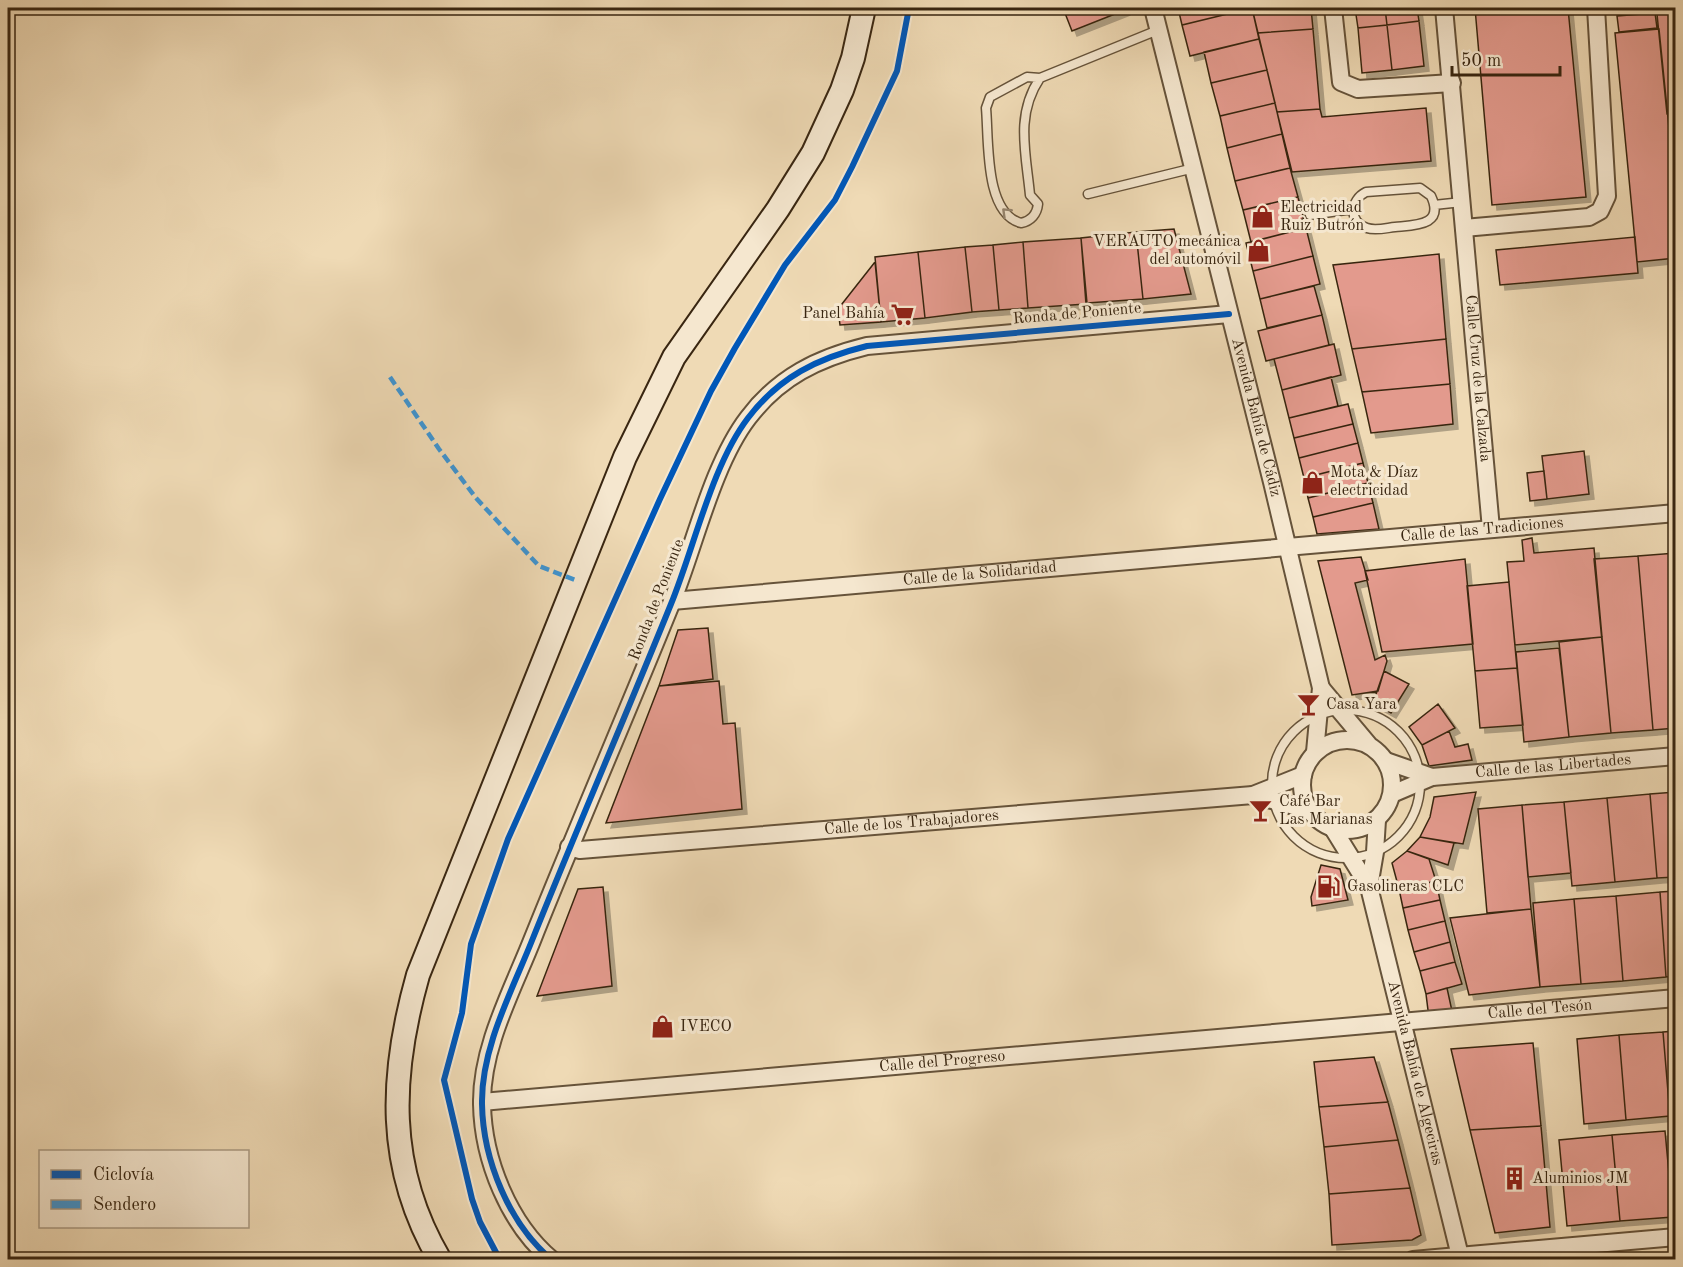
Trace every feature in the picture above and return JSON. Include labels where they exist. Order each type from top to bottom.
[{"type":"main road","points":[[440,1260],[409,1191],[397,1128],[402,1036],[418,975],[629,448],[674,357],[778,209],[813,153],[842,90],[853,58],[864,8]]},
{"type":"street","name":"Avenida Bahía de Cádiz","points":[[1153,8],[1321,688],[1316,752]]},
{"type":"street","points":[[1333,8],[1341,82],[1347,87],[1358,89],[1452,83]]},
{"type":"street","name":"Calle Cruz de la Calzada","points":[[1444,8],[1491,529]]},
{"type":"street","points":[[1464,228],[1589,217],[1600,211],[1607,196],[1596,8]]},
{"type":"street","name":"Ronda de Poniente","points":[[552,1260],[530,1237],[505,1196],[484,1132],[482,1102],[488,1060],[502,1016],[569,847],[672,601],[727,452],[747,419],[774,388],[805,367],[840,353],[867,346],[1229,314]]},
{"type":"street","name":"Calle de las Tradiciones","points":[[1287,547],[1676,513]]},
{"type":"street","name":"Calle de la Solidaridad","points":[[672,601],[1287,547]]},
{"type":"street","name":"Avenida Bahía de Cádiz","points":[[1321,688],[1368,744]]},
{"type":"street","points":[[1341,740],[1357,740],[1368,744],[1386,760],[1392,774],[1392,794],[1385,811],[1377,820],[1362,828],[1347,830],[1332,827],[1319,820],[1309,810],[1303,797],[1303,775],[1308,762],[1326,744],[1341,740]]},
{"type":"street","name":"Calle de las Libertades","points":[[1392,794],[1424,777],[1676,756]]},
{"type":"street","name":"Calle de las Libertades","points":[[1386,760],[1424,777]]},
{"type":"street","points":[[1273,794],[1303,775]]},
{"type":"street","name":"Calle de los Trabajadores","points":[[569,847],[580,850],[1252,795],[1273,794],[1309,810]]},
{"type":"street","name":"Avenida Bahía de Algeciras","points":[[1369,887],[1375,852],[1377,820]]},
{"type":"street","name":"Avenida Bahía de Algeciras","points":[[1332,827],[1369,887],[1404,1022],[1460,1258]]},
{"type":"street","name":"Calle del Tesón","points":[[1404,1022],[1676,998]]},
{"type":"street","name":"Calle del Progreso","points":[[482,1102],[1404,1022]]},
{"type":"street","points":[[1413,1260],[1460,1258],[1676,1237]]},
{"type":"lane","points":[[1040,78],[1028,98],[1023,119],[1030,195],[1038,204],[1030,220],[1021,223],[1009,217],[994,196],[986,108],[994,92],[1027,77],[1040,78],[1158,30]]},
{"type":"lane","points":[[1088,194],[1194,168]]},
{"type":"lane","points":[[1414,188],[1426,191],[1434,205],[1433,215],[1424,224],[1371,229],[1359,224],[1353,210],[1356,200],[1366,192],[1414,188]]},
{"type":"lane","points":[[1434,205],[1462,202]]},
{"type":"lane","points":[[1310,215],[1353,210]]},
{"type":"lane","points":[[1339,711],[1369,714],[1388,723],[1411,747],[1424,777],[1417,806],[1408,825],[1394,841],[1375,852],[1350,858],[1327,855],[1306,846],[1282,821],[1273,794],[1274,767],[1282,747],[1296,730],[1318,716],[1339,711]]},
{"type":"building","points":[[1063,8],[1124,8],[1125,10],[1072,31]]},
{"type":"building","points":[[1178,8],[1252,8],[1182,25]]},
{"type":"building","points":[[1252,8],[1311,8],[1313,29],[1258,33]]},
{"type":"building","points":[[1252,8],[1259,39],[1190,56],[1182,25]]},
{"type":"building","points":[[1355,8],[1385,8],[1387,25],[1358,28]]},
{"type":"building","points":[[1385,8],[1417,8],[1419,21],[1387,25]]},
{"type":"building","points":[[1475,8],[1568,8],[1586,197],[1492,205]]},
{"type":"building","points":[[1657,8],[1676,8],[1676,12],[1657,14]]},
{"type":"building","points":[[1676,12],[1676,113],[1667,114],[1657,14]]},
{"type":"building","points":[[1655,13],[1657,28],[1619,32],[1617,16]]},
{"type":"building","points":[[1419,21],[1424,66],[1392,70],[1387,25]]},
{"type":"building","points":[[1387,25],[1392,70],[1362,73],[1358,28]]},
{"type":"building","points":[[1313,29],[1320,109],[1277,112],[1258,33]]},
{"type":"building","points":[[1659,29],[1676,197],[1676,258],[1637,262],[1615,33]]},
{"type":"building","points":[[1259,39],[1267,70],[1211,83],[1204,52]]},
{"type":"building","points":[[1267,70],[1275,103],[1220,116],[1211,83]]},
{"type":"building","points":[[1275,103],[1282,134],[1227,148],[1220,116]]},
{"type":"building","points":[[1426,108],[1431,161],[1292,172],[1277,112],[1320,109],[1322,117]]},
{"type":"building","points":[[1282,134],[1290,168],[1235,181],[1227,148]]},
{"type":"building","points":[[1290,168],[1298,197],[1243,210],[1235,181]]},
{"type":"building","points":[[1298,197],[1306,228],[1251,242],[1243,210]]},
{"type":"building","points":[[1306,228],[1313,256],[1253,271],[1246,243]]},
{"type":"building","points":[[1174,229],[1191,294],[1143,299],[1136,232]]},
{"type":"building","points":[[1136,232],[1143,299],[1087,303],[1081,238]]},
{"type":"building","points":[[1635,237],[1638,273],[1500,285],[1496,250]]},
{"type":"building","points":[[1081,238],[1086,304],[1028,308],[1023,242]]},
{"type":"building","points":[[1023,242],[1028,308],[999,310],[993,245]]},
{"type":"building","points":[[993,245],[999,310],[972,312],[965,247]]},
{"type":"building","points":[[965,247],[972,312],[925,318],[918,252]]},
{"type":"building","points":[[918,252],[925,318],[881,322],[875,257]]},
{"type":"building","points":[[1439,254],[1446,339],[1352,349],[1333,265]]},
{"type":"building","points":[[1313,256],[1320,284],[1260,299],[1253,271]]},
{"type":"building","points":[[875,262],[881,322],[840,325],[838,309]]},
{"type":"building","points":[[1314,286],[1322,315],[1267,328],[1260,299]]},
{"type":"building","points":[[1322,315],[1329,345],[1266,361],[1258,331]]},
{"type":"building","points":[[1446,339],[1450,384],[1362,392],[1352,349]]},
{"type":"building","points":[[1334,344],[1341,375],[1282,390],[1274,359]]},
{"type":"building","points":[[1331,377],[1338,406],[1289,418],[1282,390]]},
{"type":"building","points":[[1450,384],[1453,424],[1371,433],[1362,392]]},
{"type":"building","points":[[1348,404],[1353,424],[1294,438],[1289,418]]},
{"type":"building","points":[[1353,424],[1358,443],[1299,458],[1294,438]]},
{"type":"building","points":[[1358,443],[1363,463],[1304,478],[1299,458]]},
{"type":"building","points":[[1584,451],[1589,494],[1547,499],[1542,456]]},
{"type":"building","points":[[1363,463],[1368,483],[1308,498],[1304,478]]},
{"type":"building","points":[[1544,471],[1547,499],[1530,501],[1527,473]]},
{"type":"building","points":[[1368,483],[1373,503],[1313,517],[1308,498]]},
{"type":"building","points":[[1373,503],[1379,529],[1317,534],[1313,517]]},
{"type":"building","points":[[1532,538],[1534,553],[1594,548],[1602,637],[1515,645],[1507,562],[1524,561],[1522,540]]},
{"type":"building","points":[[1676,553],[1676,728],[1653,730],[1638,556]]},
{"type":"building","points":[[1638,556],[1653,730],[1611,733],[1594,559]]},
{"type":"building","points":[[1361,557],[1368,580],[1355,583],[1375,660],[1385,655],[1387,661],[1378,691],[1352,695],[1318,561]]},
{"type":"building","points":[[1465,559],[1473,644],[1382,652],[1365,571]]},
{"type":"building","points":[[1509,582],[1517,668],[1475,671],[1467,586]]},
{"type":"building","points":[[708,628],[713,679],[659,686],[678,630]]},
{"type":"building","points":[[1602,637],[1611,733],[1569,737],[1559,642]]},
{"type":"building","points":[[1559,648],[1569,737],[1524,742],[1516,652]]},
{"type":"building","points":[[1517,668],[1523,725],[1480,728],[1475,671]]},
{"type":"building","points":[[1384,671],[1409,684],[1391,713],[1373,703]]},
{"type":"building","points":[[719,681],[723,724],[735,723],[742,809],[606,823],[659,686]]},
{"type":"building","points":[[1438,704],[1455,728],[1422,745],[1409,727]]},
{"type":"building","points":[[1449,731],[1455,747],[1468,744],[1472,760],[1429,766],[1422,745]]},
{"type":"building","points":[[1476,792],[1463,844],[1420,837],[1430,817],[1434,797]]},
{"type":"building","points":[[1676,792],[1676,877],[1657,878],[1650,794]]},
{"type":"building","points":[[1650,794],[1657,878],[1615,882],[1607,798]]},
{"type":"building","points":[[1607,798],[1615,882],[1572,886],[1564,802]]},
{"type":"building","points":[[1564,802],[1571,873],[1528,877],[1522,805]]},
{"type":"building","points":[[1522,805],[1531,909],[1487,913],[1478,809]]},
{"type":"building","points":[[1420,837],[1454,843],[1448,865],[1407,851]]},
{"type":"building","points":[[1407,851],[1429,859],[1436,881],[1399,889],[1392,863]]},
{"type":"building","points":[[1321,865],[1340,869],[1348,900],[1312,906],[1311,897]]},
{"type":"building","points":[[1436,881],[1440,900],[1403,908],[1399,889]]},
{"type":"building","points":[[603,887],[612,986],[537,996],[578,889]]},
{"type":"building","points":[[1676,891],[1676,976],[1666,977],[1660,892]]},
{"type":"building","points":[[1660,892],[1666,977],[1623,981],[1616,896]]},
{"type":"building","points":[[1616,896],[1623,981],[1581,984],[1574,899]]},
{"type":"building","points":[[1574,899],[1581,984],[1540,987],[1533,903]]},
{"type":"building","points":[[1440,900],[1445,921],[1408,930],[1403,908]]},
{"type":"building","points":[[1531,909],[1540,987],[1469,995],[1450,918]]},
{"type":"building","points":[[1445,921],[1450,942],[1414,952],[1408,930]]},
{"type":"building","points":[[1450,942],[1455,962],[1420,971],[1414,952]]},
{"type":"building","points":[[1455,962],[1462,984],[1426,994],[1420,971]]},
{"type":"building","points":[[1447,988],[1452,1011],[1433,1014],[1428,1010],[1426,994]]},
{"type":"building","points":[[1676,1031],[1676,1116],[1670,1116],[1663,1032]]},
{"type":"building","points":[[1663,1032],[1670,1116],[1626,1120],[1619,1035]]},
{"type":"building","points":[[1619,1035],[1626,1120],[1584,1124],[1577,1039]]},
{"type":"building","points":[[1533,1043],[1541,1126],[1470,1130],[1451,1049]]},
{"type":"building","points":[[1374,1057],[1388,1102],[1319,1107],[1314,1062]]},
{"type":"building","points":[[1388,1102],[1398,1140],[1324,1147],[1319,1107]]},
{"type":"building","name":"Aluminios JM","points":[[1541,1126],[1550,1227],[1495,1233],[1470,1130]]},
{"type":"building","points":[[1665,1131],[1673,1217],[1620,1221],[1612,1135]]},
{"type":"building","points":[[1612,1135],[1620,1221],[1567,1226],[1559,1140]]},
{"type":"building","points":[[1398,1140],[1410,1188],[1329,1194],[1324,1147]]},
{"type":"building","points":[[1410,1188],[1421,1235],[1412,1240],[1332,1245],[1329,1194]]},
{"type":"marked path","points":[[390,377],[476,498],[539,566],[575,580]]},
{"type":"cycle path","points":[[500,1260],[480,1222],[472,1199],[444,1080],[462,1013],[471,944],[508,839],[660,499],[711,391],[735,348],[785,265],[835,200],[852,167],[897,71],[909,8]]},
{"type":"cycle path","points":[[552,1260],[523,1228],[511,1210],[493,1168],[487,1147],[482,1104],[487,1061],[492,1040],[508,998],[671,604],[714,483],[735,437],[748,418],[786,380],[816,363],[867,346],[1229,314]]},
{"type":"place","name":"Electricidad Ruiz Butrón","points":[[1262,217]]},
{"type":"place","name":"VERAUTO mecánica del automóvil","points":[[1259,251]]},
{"type":"place","name":"Panel Bahía","points":[[903,314]]},
{"type":"place","name":"Mota & Díaz electricidad","points":[[1312,482]]},
{"type":"place","name":"Casa Yara","points":[[1308,705]]},
{"type":"place","name":"Café Bar Las Marianas","points":[[1261,811]]},
{"type":"place","name":"Gasolineras CLC","points":[[1329,887]]},
{"type":"place","name":"IVECO","points":[[662,1027]]},
{"type":"place","name":"Aluminios JM","points":[[1514,1179]]}]
